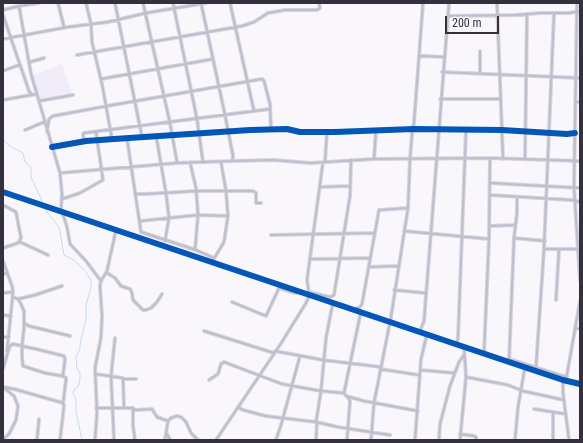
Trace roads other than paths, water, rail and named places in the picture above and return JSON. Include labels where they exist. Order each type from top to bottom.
[{"type":"street","points":[[14,3],[15,7]]},
{"type":"street","points":[[3,10],[39,3]]},
{"type":"street","points":[[58,3],[64,28]]},
{"type":"street","points":[[86,3],[94,53],[101,79],[112,139]]},
{"type":"street","points":[[115,3],[142,136]]},
{"type":"street","points":[[143,3],[173,134],[178,163]]},
{"type":"street","points":[[172,3],[200,133],[203,162]]},
{"type":"street","points":[[3,39],[25,34],[119,20],[174,8],[206,3]]},
{"type":"street","points":[[230,3],[254,111]]},
{"type":"street","points":[[77,56],[235,28],[251,24],[268,13],[282,10],[317,10],[320,8],[319,3]]},
{"type":"street","points":[[371,440],[374,403],[390,322],[408,208],[410,159],[423,3]]},
{"type":"street","points":[[420,331],[423,323],[435,158],[449,3]]},
{"type":"street","points":[[497,3],[503,158]]},
{"type":"street","points":[[577,3],[574,200],[579,249],[580,280]]},
{"type":"street","points":[[201,4],[225,115],[233,156],[232,161]]},
{"type":"street","points":[[19,6],[36,94],[60,173],[62,199],[61,211],[67,227],[70,244],[86,261],[101,281]]},
{"type":"street","points":[[448,16],[569,13],[580,11]]},
{"type":"street","points":[[536,367],[545,241],[550,77],[554,13]]},
{"type":"street","points":[[525,159],[527,14]]},
{"type":"street","points":[[3,15],[29,91],[32,95]]},
{"type":"street","points":[[480,51],[480,74]]},
{"type":"street","points":[[418,57],[444,57]]},
{"type":"street","points":[[30,62],[44,58]]},
{"type":"street","points":[[101,79],[213,59]]},
{"type":"street","points":[[3,70],[20,65]]},
{"type":"street","points":[[442,72],[580,78]]},
{"type":"street","points":[[47,132],[48,123],[51,117],[263,79],[269,99],[271,130]]},
{"type":"street","points":[[3,100],[36,94]]},
{"type":"street","points":[[38,101],[73,95]]},
{"type":"street","points":[[440,99],[501,99]]},
{"type":"street","points":[[84,142],[83,134],[270,109]]},
{"type":"street","points":[[25,130],[44,122]]},
{"type":"street","points":[[52,147],[97,140],[142,136],[287,129],[300,132],[438,129],[502,130],[576,134]]},
{"type":"street","points":[[457,344],[466,130]]},
{"type":"street","points":[[374,159],[376,131]]},
{"type":"street","points":[[62,199],[80,194],[103,179],[96,132]]},
{"type":"street","points":[[216,440],[275,352],[306,303],[310,293],[307,283],[327,132]]},
{"type":"street","points":[[156,136],[169,218],[165,241]]},
{"type":"street","points":[[575,137],[580,137]]},
{"type":"street","points":[[127,138],[141,232],[214,258]]},
{"type":"street","points":[[60,173],[190,162],[273,160],[302,163],[374,159],[435,158],[503,158],[580,161]]},
{"type":"street","points":[[484,353],[490,239],[490,158]]},
{"type":"street","points":[[3,192],[303,292],[330,297],[333,296],[350,196],[351,160]]},
{"type":"street","points":[[190,162],[196,191],[198,215],[195,250]]},
{"type":"street","points":[[212,262],[224,242],[228,216],[226,191],[221,162]]},
{"type":"street","points":[[490,182],[580,188]]},
{"type":"street","points":[[320,187],[350,186]]},
{"type":"street","points":[[135,194],[196,191],[254,191],[256,193],[256,203],[261,203]]},
{"type":"street","points":[[490,195],[574,200],[580,202]]},
{"type":"street","points":[[509,360],[517,197]]},
{"type":"street","points":[[3,205],[16,212],[21,238],[20,242]]},
{"type":"street","points":[[355,309],[362,306],[379,210],[408,208]]},
{"type":"street","points":[[140,221],[198,215],[228,216]]},
{"type":"street","points":[[490,226],[515,226]]},
{"type":"street","points":[[95,440],[95,374],[101,337],[101,281],[107,273],[116,230]]},
{"type":"street","points":[[404,231],[490,239]]},
{"type":"street","points":[[271,235],[375,233]]},
{"type":"street","points":[[514,238],[545,241]]},
{"type":"street","points":[[3,248],[20,242],[48,255]]},
{"type":"street","points":[[544,248],[579,249]]},
{"type":"street","points":[[556,300],[559,249]]},
{"type":"street","points":[[310,259],[370,258]]},
{"type":"street","points":[[3,261],[13,292],[7,355]]},
{"type":"street","points":[[369,267],[398,266]]},
{"type":"street","points":[[3,274],[7,273]]},
{"type":"street","points":[[107,273],[115,278],[121,286],[130,289],[133,299],[143,310],[151,308],[162,294]]},
{"type":"street","points":[[13,297],[18,299],[62,286]]},
{"type":"street","points":[[232,302],[266,316],[279,288],[297,293],[303,292]]},
{"type":"street","points":[[394,290],[425,292]]},
{"type":"street","points":[[3,293],[13,292]]},
{"type":"street","points":[[310,293],[390,322],[484,353],[536,367],[565,379]]},
{"type":"street","points":[[18,299],[24,311],[22,365],[24,367],[45,373],[63,376]]},
{"type":"street","points":[[569,440],[562,390],[580,301]]},
{"type":"street","points":[[316,440],[316,422],[321,391],[323,360],[333,302]]},
{"type":"street","points":[[347,440],[350,401],[344,393],[361,311]]},
{"type":"street","points":[[3,315],[11,316]]},
{"type":"street","points":[[23,323],[29,326],[70,336]]},
{"type":"street","points":[[575,328],[580,329]]},
{"type":"street","points":[[204,331],[275,352],[323,360],[350,362],[419,375]]},
{"type":"street","points":[[415,440],[422,347],[427,334]]},
{"type":"street","points":[[3,337],[9,337]]},
{"type":"street","points":[[114,338],[111,376],[114,440]]},
{"type":"street","points":[[3,369],[12,344],[64,356],[66,359],[63,376],[66,380],[60,440]]},
{"type":"street","points":[[460,440],[466,377],[464,346]]},
{"type":"street","points":[[439,440],[440,424],[455,373],[459,362],[464,355]]},
{"type":"street","points":[[276,440],[300,356]]},
{"type":"street","points":[[509,360],[525,367],[580,384]]},
{"type":"street","points":[[209,380],[218,373],[223,362],[275,382],[321,391],[344,393]]},
{"type":"street","points":[[515,440],[525,367]]},
{"type":"street","points":[[420,370],[455,373]]},
{"type":"street","points":[[95,374],[122,377],[123,379],[136,379]]},
{"type":"street","points":[[466,377],[508,385],[521,390],[564,400]]},
{"type":"street","points":[[123,379],[124,407]]},
{"type":"street","points":[[3,387],[14,388],[64,404]]},
{"type":"street","points":[[3,387],[14,396],[18,406],[16,420],[9,433],[3,439]]},
{"type":"street","points":[[347,397],[418,411]]},
{"type":"street","points":[[96,408],[124,407],[134,408],[136,410],[152,410],[157,417],[168,421]]},
{"type":"street","points":[[238,407],[264,415],[316,422],[348,429],[390,435]]},
{"type":"street","points":[[134,408],[133,428],[135,440]]},
{"type":"street","points":[[534,409],[566,414]]},
{"type":"street","points":[[553,412],[553,440]]},
{"type":"street","points":[[164,440],[168,421],[174,416],[181,417],[186,422],[192,435],[198,440]]},
{"type":"street","points":[[37,440],[39,419]]},
{"type":"street","points":[[166,431],[170,440]]},
{"type":"street","points":[[460,434],[474,436],[476,440]]},
{"type":"waterway","points":[[3,140],[10,146],[23,153],[25,162],[31,167],[31,177],[47,212],[59,227],[64,255],[75,261],[85,271],[91,280],[91,287],[86,305],[86,319],[80,349],[76,357],[80,379],[78,387],[73,393],[76,400],[76,412],[82,440]]}]
